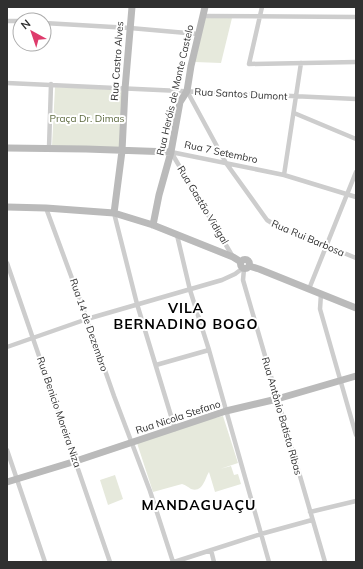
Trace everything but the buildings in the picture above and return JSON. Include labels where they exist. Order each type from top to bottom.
[{"type":"main road","name":"Rua Castro Alves","points":[[114,213],[122,151],[125,89],[132,7]]},
{"type":"main road","name":"Rua Heróis de Monte Castelo","points":[[153,225],[159,195],[171,152],[180,102],[187,91],[191,66],[205,7]]},
{"type":"main road","name":"Rua 7 Setembro","points":[[7,148],[171,152]]},
{"type":"main road","points":[[7,207],[114,213],[153,225],[234,257],[244,266],[309,289],[356,308]]},
{"type":"main road","name":"Rua Nicola Stefano","points":[[7,482],[175,429],[226,411],[277,399],[356,376]]},
{"type":"street","points":[[262,7],[249,64],[356,62]]},
{"type":"street","points":[[203,16],[356,17]]},
{"type":"street","points":[[52,23],[198,34]]},
{"type":"street","points":[[284,176],[297,97],[300,63]]},
{"type":"street","name":"Rua Santos Dumont","points":[[7,83],[356,99]]},
{"type":"street","points":[[49,148],[51,84]]},
{"type":"street","name":"Rua Rui Barbosa","points":[[187,91],[226,163],[268,220],[274,225],[356,258]]},
{"type":"street","points":[[294,113],[356,139]]},
{"type":"street","name":"Rua 7 Setembro","points":[[171,152],[284,176],[356,197]]},
{"type":"street","name":"Rua Gastão Vidigal","points":[[171,152],[234,257]]},
{"type":"street","points":[[309,289],[356,172]]},
{"type":"street","name":"Rua 14 de Dezembro","points":[[46,208],[88,319],[174,562]]},
{"type":"street","points":[[114,213],[137,304],[175,429]]},
{"type":"street","points":[[177,235],[190,290],[209,350],[269,562]]},
{"type":"street","name":"Rua Benicio Moreira Niza","points":[[7,263],[110,562]]},
{"type":"street","points":[[7,347],[88,319],[222,280],[235,274],[244,266]]},
{"type":"street","name":"Rua Antônio Batista Ribas","points":[[244,266],[243,280],[325,562]]},
{"type":"street","points":[[321,294],[320,309],[356,435]]},
{"type":"street","points":[[156,365],[209,350]]},
{"type":"street","points":[[7,450],[45,562]]},
{"type":"street","points":[[310,512],[356,501]]},
{"type":"street","points":[[174,562],[261,534],[312,520]]},
{"type":"street","points":[[211,550],[214,562]]},
{"type":"green space","points":[[205,18],[232,18],[221,63],[195,62]]},
{"type":"green space","name":"Praça Dr. Dimas","points":[[55,87],[123,90],[120,149],[52,146]]},
{"type":"green space","points":[[223,416],[238,463],[220,469],[231,466],[234,475],[238,474],[241,484],[215,492],[209,472],[203,484],[198,489],[191,489],[182,484],[153,492],[137,443],[198,422]]},
{"type":"green space","points":[[115,475],[123,499],[108,505],[100,480]]},
{"type":"district","name":"VILA BERNADINO BOGO","points":[[186,316]]},
{"type":"district","name":"MANDAGUAÇU","points":[[199,505]]}]
